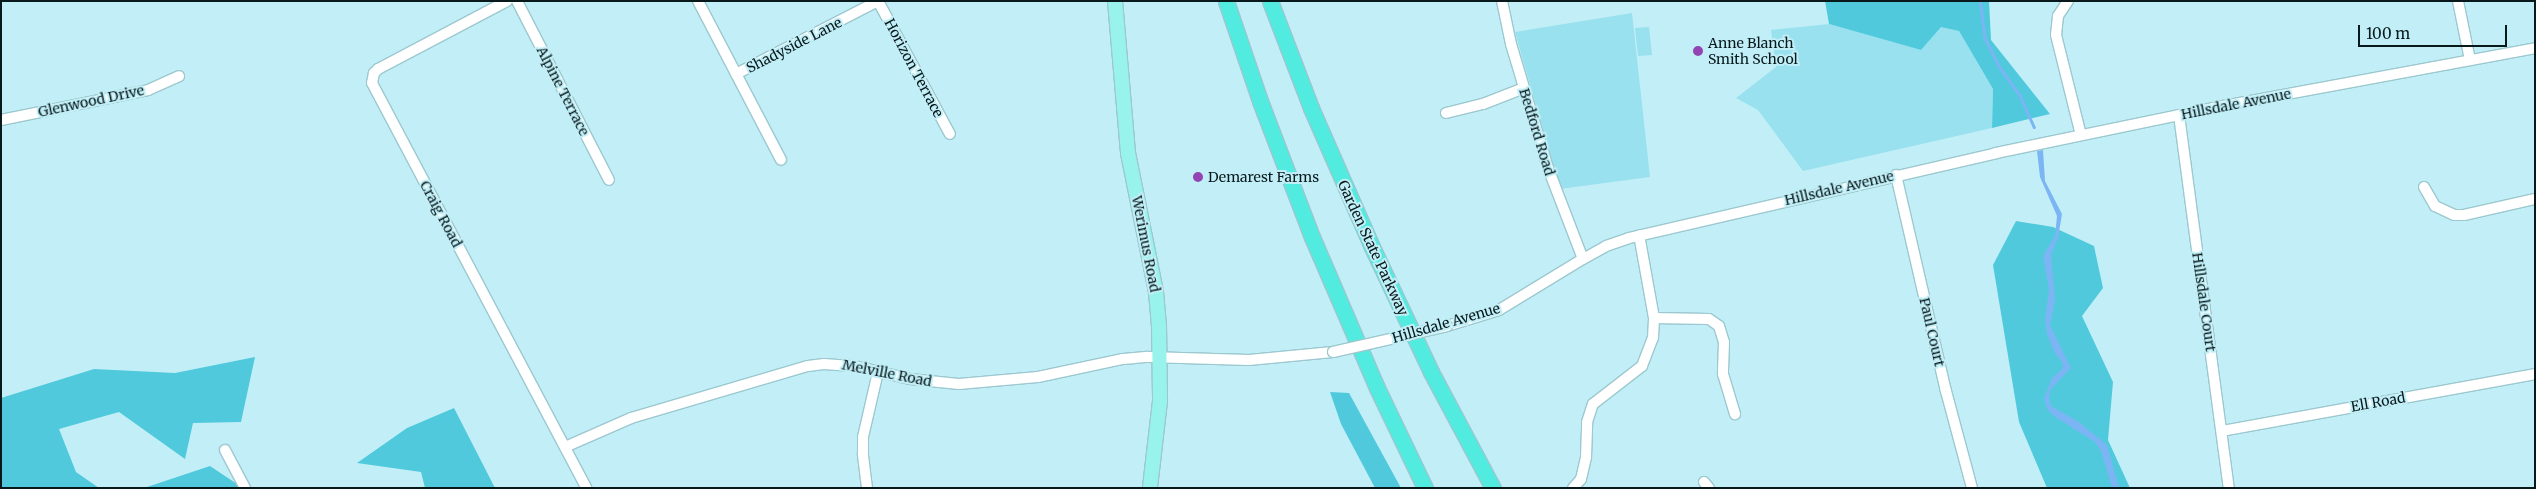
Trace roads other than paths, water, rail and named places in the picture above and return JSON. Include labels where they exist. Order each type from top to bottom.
[{"type":"highway","points":[[1226,1],[1260,101],[1312,237],[1376,388],[1425,488]]},
{"type":"highway","name":"Garden State Parkway","points":[[1270,1],[1311,108],[1372,247],[1432,372],[1493,488]]},
{"type":"main road","name":"Werimus Road","points":[[1115,1],[1127,146],[1156,292],[1161,357],[1160,401],[1150,488]]},
{"type":"street","name":"Craig Road","points":[[506,1],[378,69],[374,73],[372,83],[586,488]]},
{"type":"street","name":"Alpine Terrace","points":[[516,1],[609,180]]},
{"type":"street","points":[[698,1],[780,160]]},
{"type":"street","name":"Shadyside Lane","points":[[736,74],[878,1]]},
{"type":"street","name":"Horizon Terrace","points":[[878,1],[950,134]]},
{"type":"street","name":"Bedford Road","points":[[1502,1],[1511,44],[1551,177],[1583,259]]},
{"type":"street","points":[[2068,1],[2058,16],[2056,35],[2081,135]]},
{"type":"street","points":[[2458,1],[2470,60]]},
{"type":"street","name":"Hillsdale Avenue","points":[[1161,357],[1249,360],[1333,352],[1447,326],[1499,310],[1606,246],[1639,235],[1896,175],[2081,135],[2535,48]]},
{"type":"street","name":"Glenwood Drive","points":[[1,120],[148,90],[179,76]]},
{"type":"street","points":[[1446,113],[1483,104],[1524,88]]},
{"type":"street","name":"Hillsdale Court","points":[[2179,115],[2229,488]]},
{"type":"street","name":"Paul Court","points":[[1896,175],[1946,392],[1972,488]]},
{"type":"street","points":[[2424,187],[2435,206],[2454,215],[2464,215],[2535,199]]},
{"type":"street","points":[[1573,488],[1581,479],[1586,457],[1589,411],[1593,404],[1642,366],[1653,338],[1654,318],[1639,235]]},
{"type":"street","points":[[1654,318],[1709,319],[1719,326],[1724,342],[1723,374],[1735,414]]},
{"type":"street","name":"Melville Road","points":[[564,447],[631,418],[808,366],[840,364],[934,383],[984,383],[1038,377],[1123,359],[1161,357]]},
{"type":"street","points":[[868,488],[862,453],[863,437],[878,372]]},
{"type":"street","name":"Ell Road","points":[[2222,431],[2535,374]]},
{"type":"street","points":[[225,450],[245,488]]},
{"type":"waterway","points":[[1980,1],[1985,39],[1999,67],[2020,96],[2034,127]]},
{"type":"place","name":"Anne Blanch Smith School","points":[[1698,51]]},
{"type":"place","name":"Demarest Farms","points":[[1198,177]]}]
